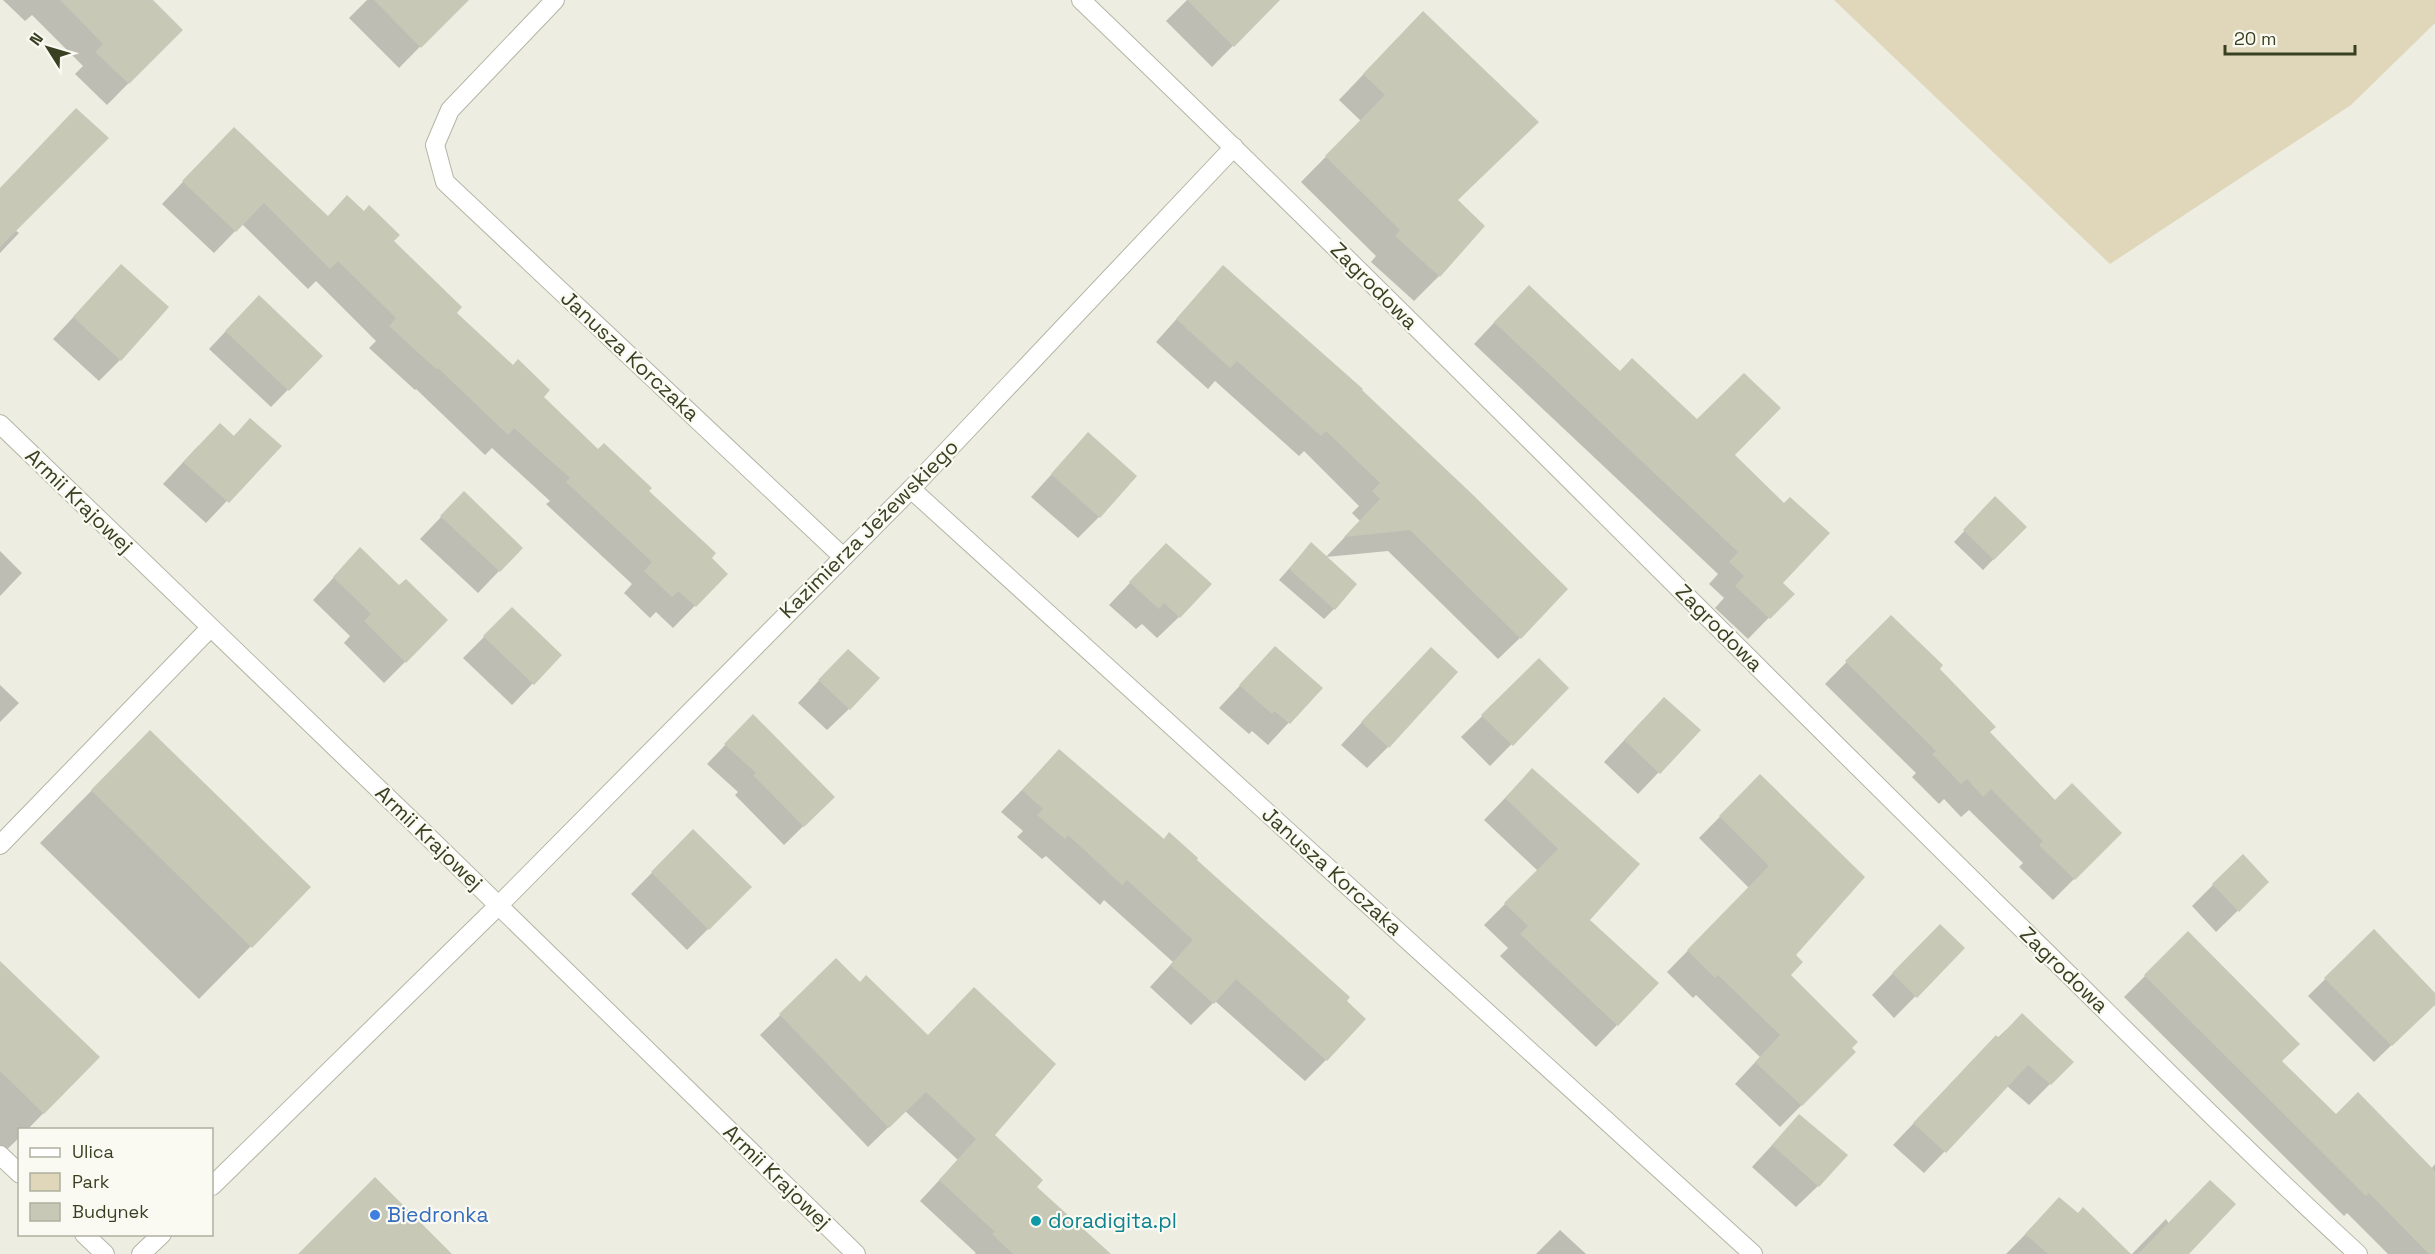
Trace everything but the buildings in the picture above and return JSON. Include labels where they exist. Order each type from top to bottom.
[{"type":"street","name":"Janusza Korczaka","points":[[555,0],[450,110],[435,145],[445,182],[842,556]]},
{"type":"street","name":"Zagrodowa","points":[[1081,0],[1234,147],[1921,829],[2294,1195],[2358,1254]]},
{"type":"street","name":"Kazimierza Jeżewskiego","points":[[213,1185],[498,906],[842,556],[911,489],[1234,147]]},
{"type":"street","name":"Armii Krajowej","points":[[0,424],[856,1254]]},
{"type":"street","name":"Janusza Korczaka","points":[[911,489],[1754,1254]]},
{"type":"street","points":[[0,845],[210,628]]},
{"type":"street","points":[[0,1155],[18,1172]]},
{"type":"street","points":[[86,1236],[105,1254]]},
{"type":"street","points":[[141,1254],[160,1236]]},
{"type":"green space","points":[[1834,0],[2435,0],[2435,23],[2351,105],[2110,264]]},
{"type":"place","name":"Biedronka","points":[[375,1215]]},
{"type":"place","name":"doradigita.pl","points":[[1036,1221]]}]
